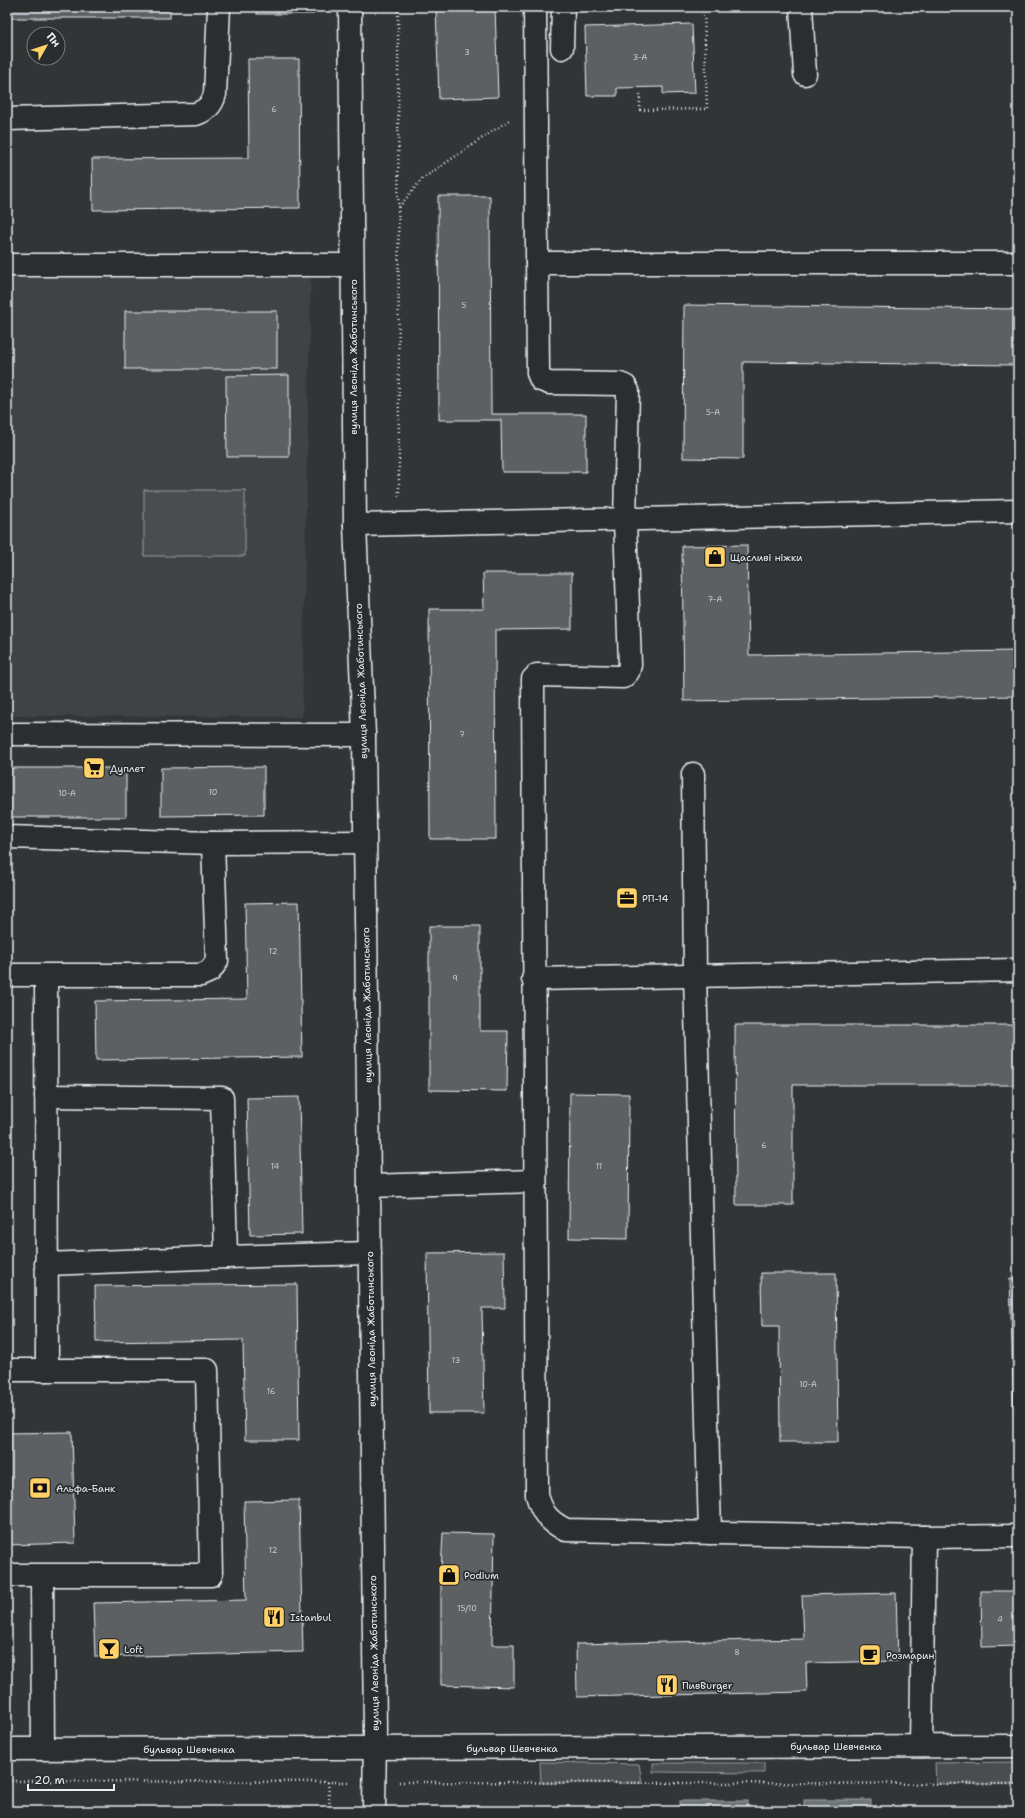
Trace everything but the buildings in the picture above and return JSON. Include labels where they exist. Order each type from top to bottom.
[{"type":"street","points":[[7,119],[196,114],[206,111],[215,94],[219,7]]},
{"type":"street","name":"вулиця Леоніда Жаботинського","points":[[350,7],[355,525],[364,735],[375,1749],[374,1811]]},
{"type":"street","points":[[535,7],[538,373],[540,380],[549,384],[620,384],[625,386],[628,391],[625,520],[630,665],[628,672],[622,677],[538,675],[533,679],[534,1181],[537,1494],[540,1504],[552,1523],[566,1530],[924,1537],[1018,1536]]},
{"type":"street","points":[[562,48],[563,7]]},
{"type":"street","points":[[802,7],[805,74]]},
{"type":"street","points":[[537,262],[1018,263]]},
{"type":"street","points":[[7,265],[352,265]]},
{"type":"street","points":[[355,525],[1018,511]]},
{"type":"street","points":[[7,734],[364,735]]},
{"type":"street","points":[[693,774],[694,975],[710,1533]]},
{"type":"street","points":[[7,837],[213,843],[365,842]]},
{"type":"street","points":[[7,975],[201,975],[210,971],[217,961],[213,843]]},
{"type":"street","points":[[534,979],[1018,970]]},
{"type":"street","points":[[46,976],[47,1370]]},
{"type":"street","points":[[46,1096],[222,1098],[226,1257]]},
{"type":"street","points":[[369,1186],[534,1181]]},
{"type":"street","points":[[46,1264],[370,1253]]},
{"type":"street","points":[[7,1370],[207,1370],[211,1575],[7,1575]]},
{"type":"street","points":[[921,1746],[924,1537]]},
{"type":"street","points":[[42,1576],[43,1749]]},
{"type":"street","name":"бульвар Шевченка","points":[[7,1749],[1018,1746]]},
{"type":"path","points":[[398,7],[399,524]]},
{"type":"path","points":[[640,94],[640,110],[707,109],[704,7]]},
{"type":"path","points":[[399,207],[422,179],[536,103]]},
{"type":"path","points":[[7,1781],[1018,1784]]},
{"type":"path","points":[[328,1782],[330,1811]]},
{"type":"shaded area","points":[[311,272],[302,717],[7,716],[7,273]]},
{"type":"shaded area","points":[[144,490],[245,490],[245,556],[144,556]]},
{"type":"shaded area","points":[[540,1762],[639,1764],[642,1783],[541,1783]]},
{"type":"shaded area","points":[[1018,1762],[1018,1784],[936,1784],[935,1763]]},
{"type":"shaded area","points":[[653,1763],[764,1763],[764,1773],[653,1772]]},
{"type":"shaded area","points":[[804,1800],[871,1800],[871,1811],[804,1811]]},
{"type":"shaded area","points":[[680,1801],[747,1801],[747,1811],[680,1811]]},
{"type":"place","name":"Щасливі ніжки","points":[[715,557]]},
{"type":"place","name":"Дуплет","points":[[94,768]]},
{"type":"place","name":"РП-14","points":[[627,898]]},
{"type":"place","name":"Альфа-Банк","points":[[40,1488]]},
{"type":"place","name":"Podium","points":[[449,1575]]},
{"type":"place","name":"Istanbul","points":[[274,1617]]},
{"type":"place","name":"Loft","points":[[109,1649]]},
{"type":"place","name":"Розмарин","points":[[870,1655]]},
{"type":"place","name":"ПивBurger","points":[[667,1685]]}]
